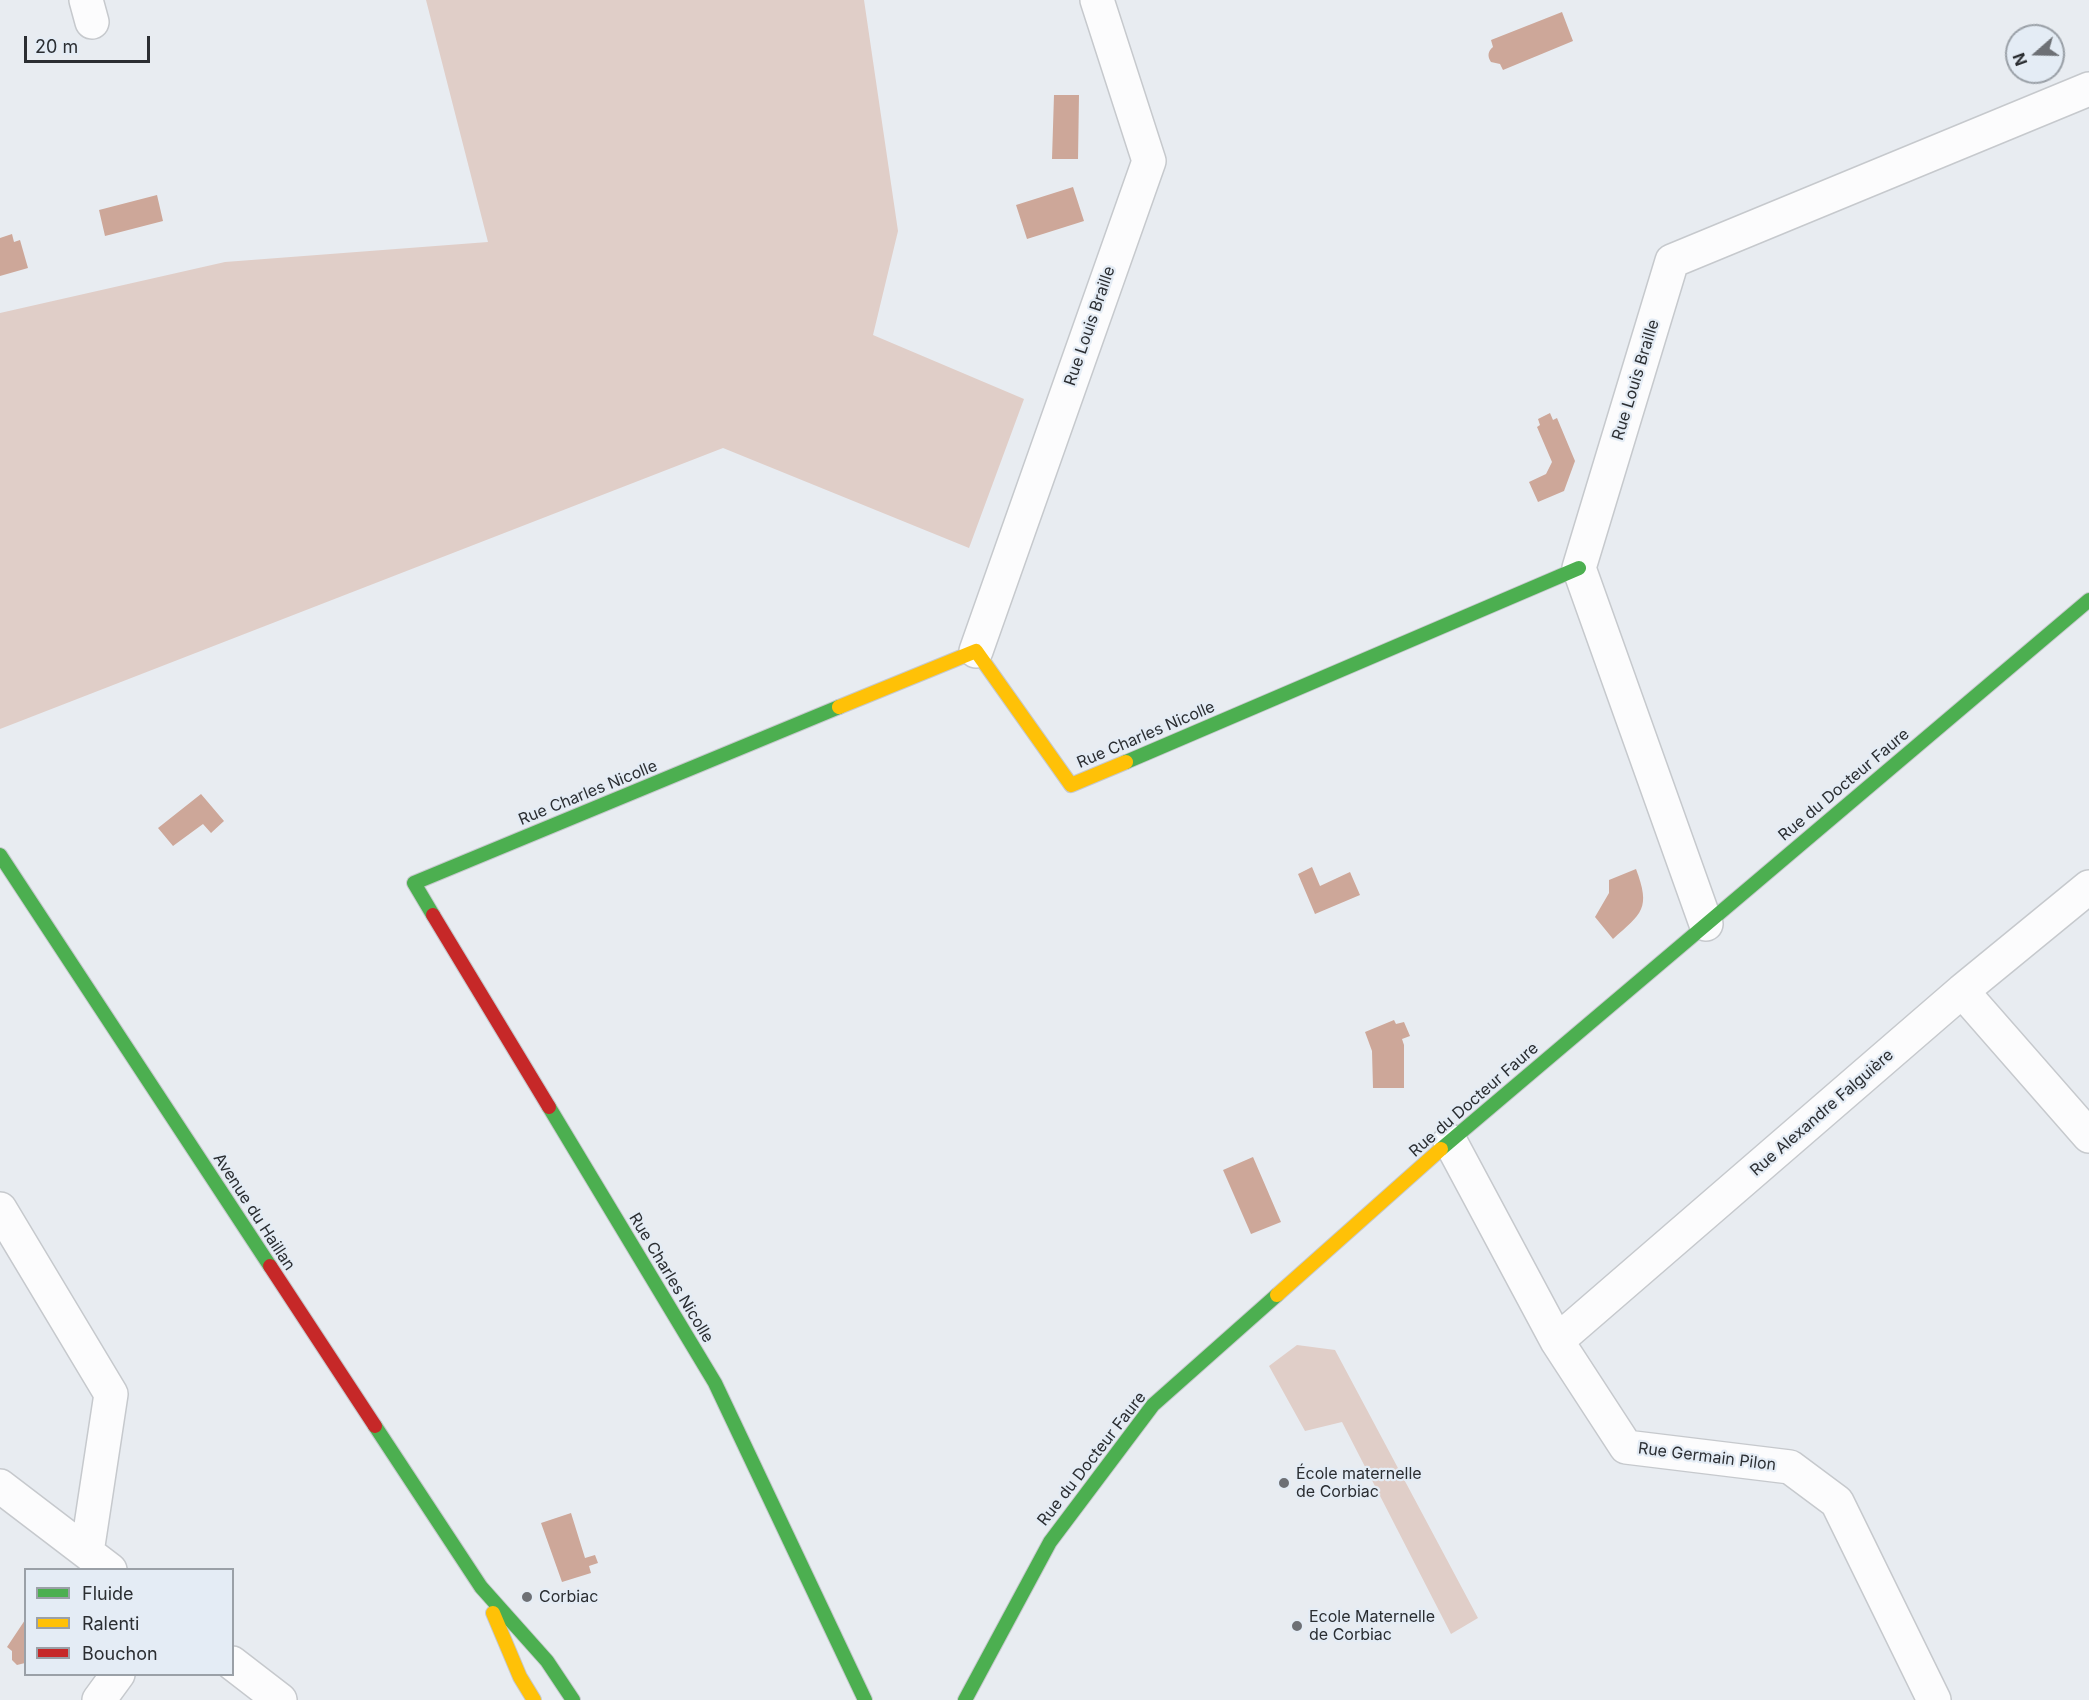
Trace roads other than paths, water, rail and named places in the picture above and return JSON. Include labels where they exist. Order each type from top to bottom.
[{"type":"street","name":"Rue Louis Braille","points":[[976,651],[1149,161],[1097,0]]},
{"type":"street","name":"Rue Louis Braille","points":[[1579,568],[1672,261],[2089,89]]},
{"type":"street","name":"Rue Charles Nicolle","points":[[865,1700],[715,1383],[414,883],[976,651],[1071,785],[1579,568]]},
{"type":"street","points":[[1579,568],[1706,924]]},
{"type":"street","name":"Rue du Docteur Faure","points":[[965,1700],[1050,1542],[1153,1405],[1450,1141],[2089,600]]},
{"type":"street","name":"Avenue du Haillan","points":[[0,855],[481,1587],[547,1661],[573,1700]]},
{"type":"street","name":"Rue Alexandre Falguière","points":[[1557,1341],[1962,991],[2089,887]]},
{"type":"street","points":[[1962,991],[2089,1136]]},
{"type":"street","name":"Rue Germain Pilon","points":[[1450,1141],[1557,1341],[1626,1447],[1790,1467],[1837,1502],[1934,1700]]},
{"type":"street","points":[[0,1209],[111,1394],[98,1561]]},
{"type":"street","points":[[0,1485],[98,1561]]},
{"type":"street","name":"Avenue du Haillan","points":[[481,1587],[520,1677],[534,1700]]},
{"type":"street","points":[[234,1665],[280,1700]]},
{"type":"street","points":[[99,1700],[117,1676]]},
{"type":"place","name":"École maternelle de Corbiac","points":[[1284,1483]]},
{"type":"place","name":"Corbiac","points":[[527,1597]]},
{"type":"place","name":"Ecole Maternelle de Corbiac","points":[[1297,1626]]}]
